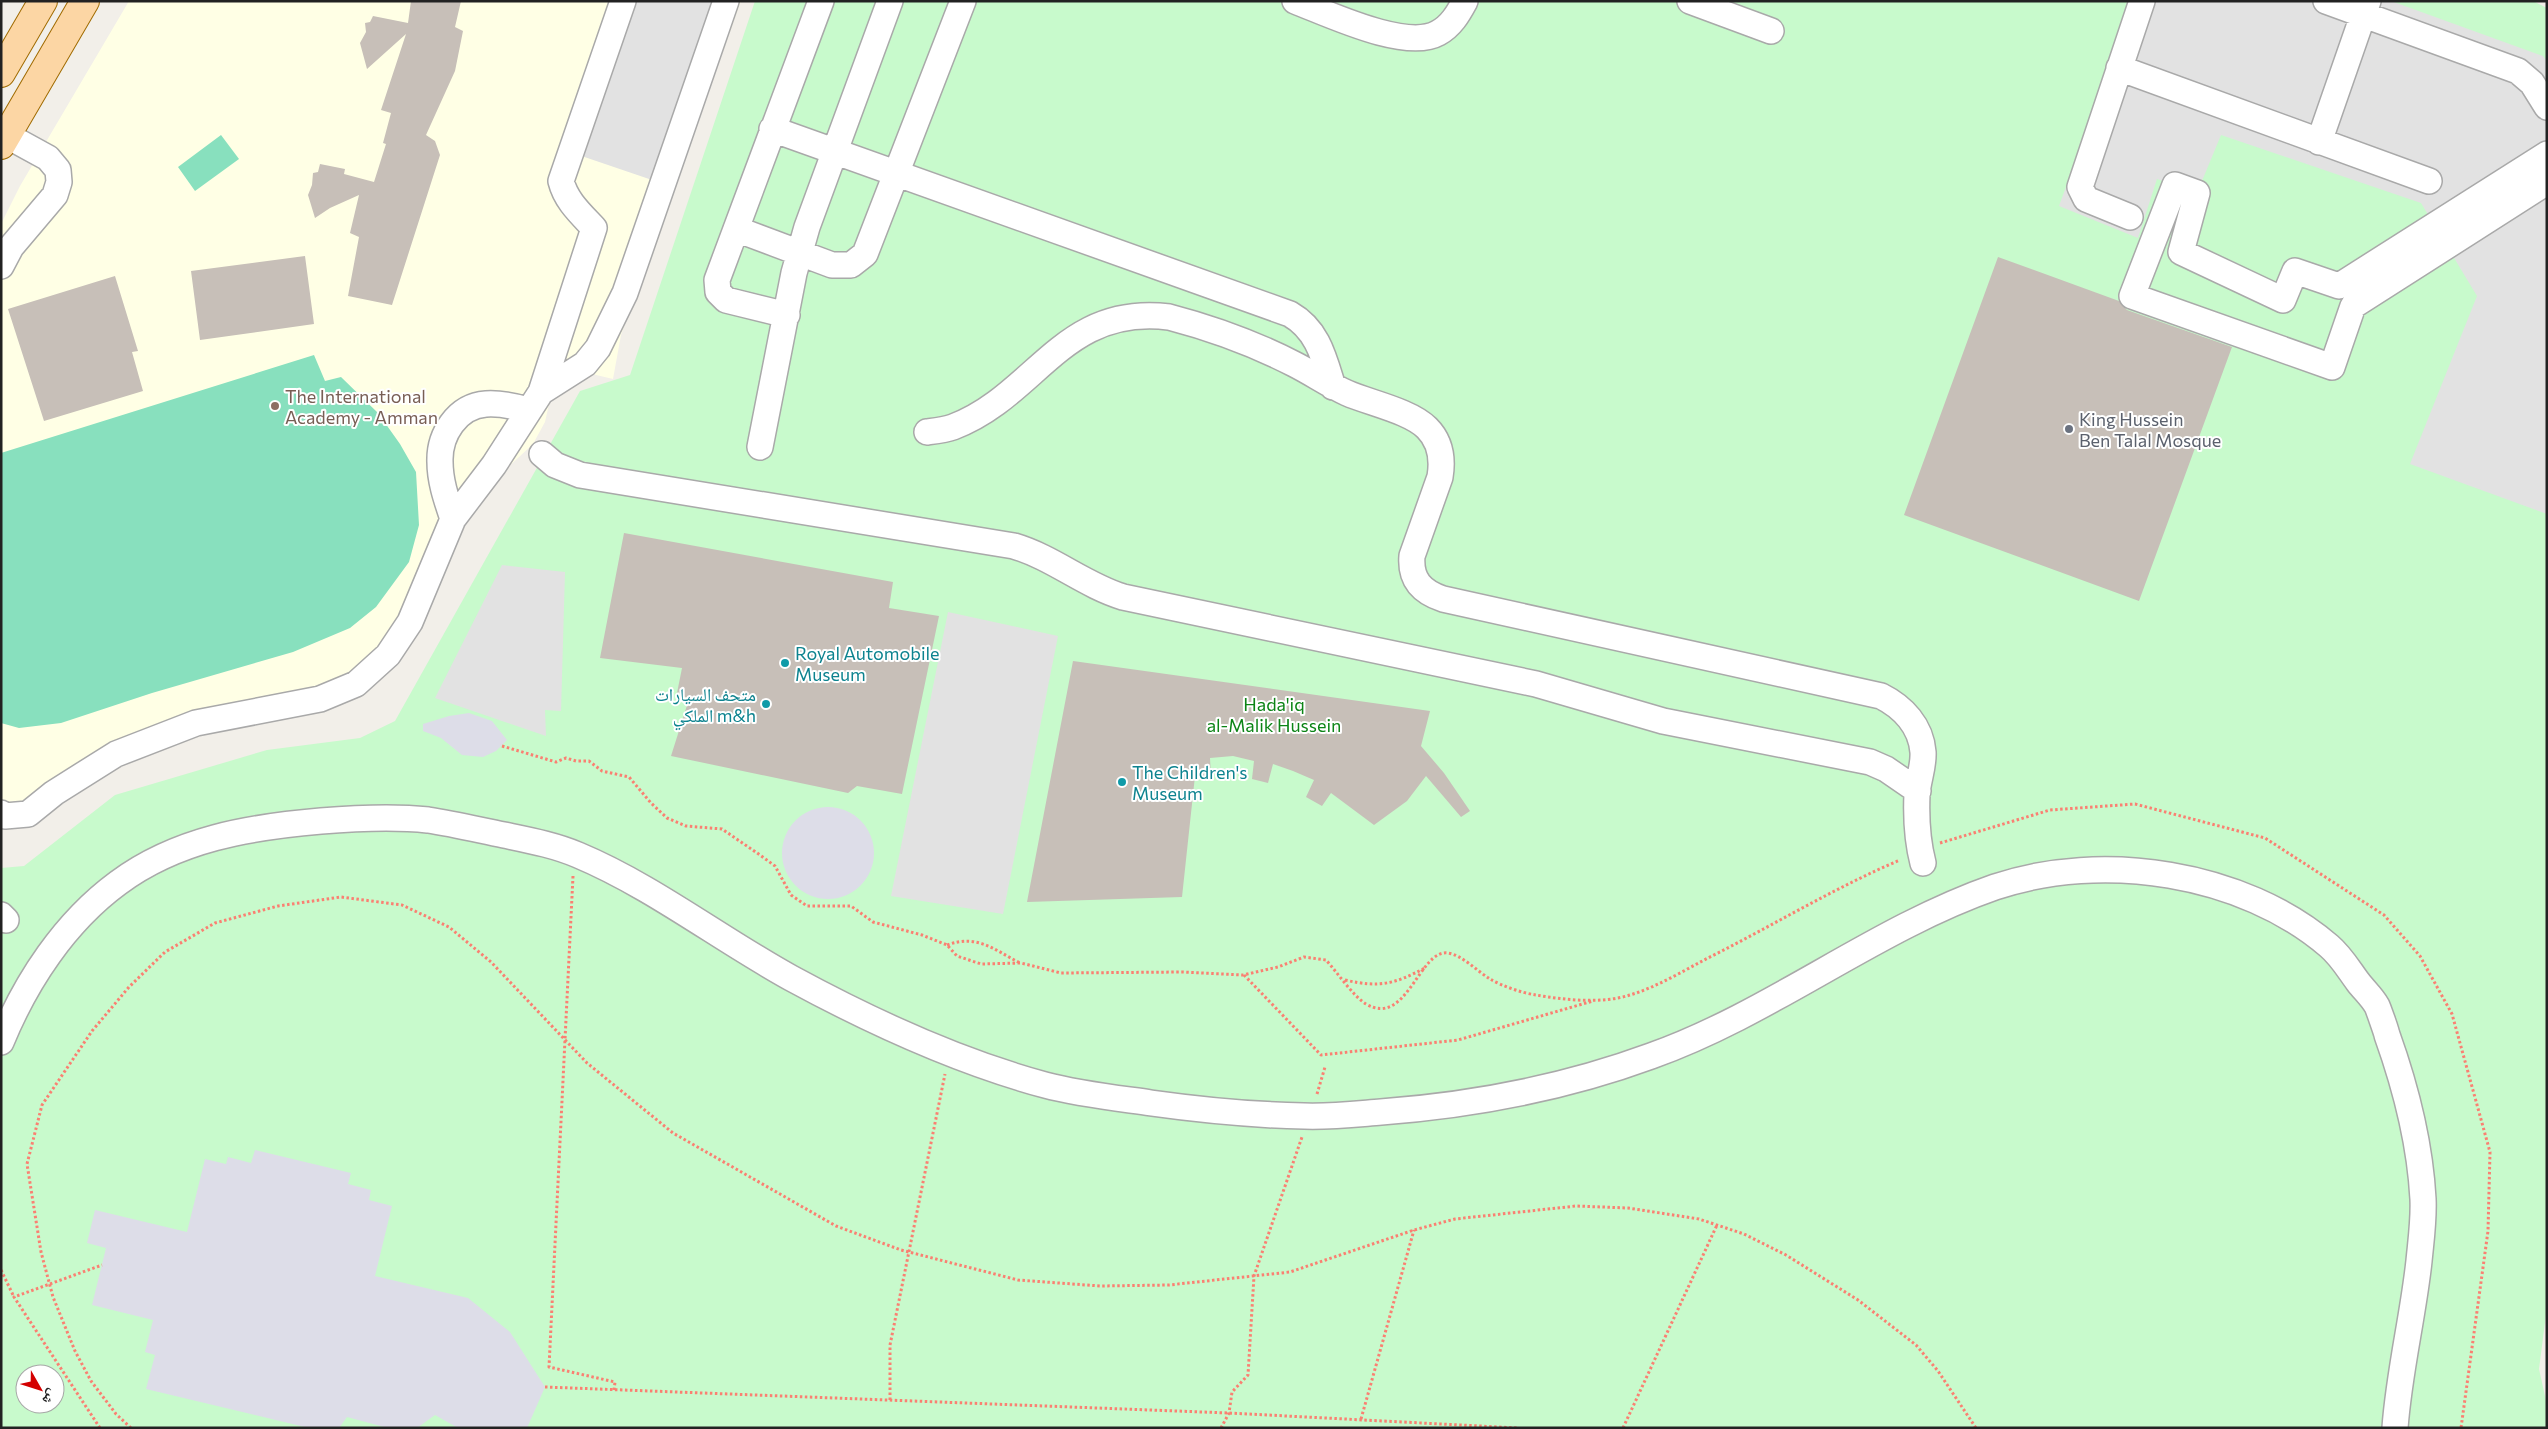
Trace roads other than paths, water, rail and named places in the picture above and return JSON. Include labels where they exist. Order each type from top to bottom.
[{"type":"main road","points":[[1,73],[44,1]]},
{"type":"main road","points":[[4,140],[84,1]]},
{"type":"street","points":[[1,813],[5,816],[28,814],[54,793],[116,754],[196,723],[320,699],[356,684],[388,655],[410,622],[453,519],[494,465],[535,401],[594,228],[564,193],[561,181],[623,1]]},
{"type":"street","points":[[453,519],[441,478],[440,463],[440,448],[449,427],[464,412],[484,404],[535,401],[584,364],[598,348],[625,293],[726,1]]},
{"type":"street","points":[[787,315],[726,300],[718,292],[717,280],[772,128],[821,1]]},
{"type":"street","points":[[760,447],[799,253],[890,1]]},
{"type":"street","points":[[736,229],[842,267],[859,261],[869,246],[963,1]]},
{"type":"street","points":[[1295,1],[1392,36],[1427,38],[1447,28],[1465,1]]},
{"type":"street","points":[[1690,1],[1771,31]]},
{"type":"street","points":[[2130,217],[2086,199],[2080,187],[2142,1]]},
{"type":"street","points":[[2326,1],[2365,8],[2518,71],[2532,83],[2547,107]]},
{"type":"street","points":[[2319,142],[2365,8]]},
{"type":"street","points":[[2119,68],[2429,181]]},
{"type":"street","points":[[772,128],[1290,314],[1299,319],[1314,334],[1333,387]]},
{"type":"street","points":[[1,266],[11,247],[55,195],[59,182],[58,170],[48,158],[4,140]]},
{"type":"street","points":[[2547,154],[2339,286],[2295,271],[2283,300],[2181,252],[2197,193],[2175,186],[2132,296],[2332,367],[2353,306],[2547,182]]},
{"type":"street","points":[[927,432],[951,428],[999,401],[1068,342],[1099,325],[1134,316],[1151,315],[1186,321],[1283,358],[1333,387],[1416,420],[1427,428],[1438,444],[1442,464],[1440,477],[1412,556],[1413,576],[1425,592],[1453,601],[1881,696],[1906,712],[1920,738],[1923,752],[1918,791],[1917,821],[1921,857]]},
{"type":"street","points":[[542,454],[555,465],[580,475],[1014,546],[1045,557],[1097,588],[1123,597],[1512,678],[1663,721],[1870,762],[1893,773],[1918,791]]},
{"type":"street","points":[[1,1042],[12,1015],[31,981],[57,943],[90,907],[120,881],[155,861],[205,839],[292,823],[371,817],[429,820],[528,840],[574,853],[634,884],[792,978],[882,1024],[949,1054],[1051,1087],[1155,1104],[1309,1117],[1420,1109],[1506,1097],[1578,1079],[1647,1058],[1704,1036],[1934,910],[2006,884],[2073,870],[2149,872],[2209,883],[2269,905],[2333,949],[2377,1007],[2398,1065],[2418,1147],[2424,1209],[2414,1300],[2396,1405],[2395,1428]]},
{"type":"place","name":"The International Academy - Amman","points":[[275,406]]},
{"type":"place","name":"King Hussein Ben Talal Mosque","points":[[2069,429]]},
{"type":"place","name":"Royal Automobile Museum","points":[[785,663]]},
{"type":"place","name":"متحف السيارات الملكي m&h","points":[[766,704]]},
{"type":"place","name":"The Children's Museum","points":[[1122,782]]},
{"type":"park label","name":"Hada'iq al-Malik Hussein","points":[[1274,714]]}]
